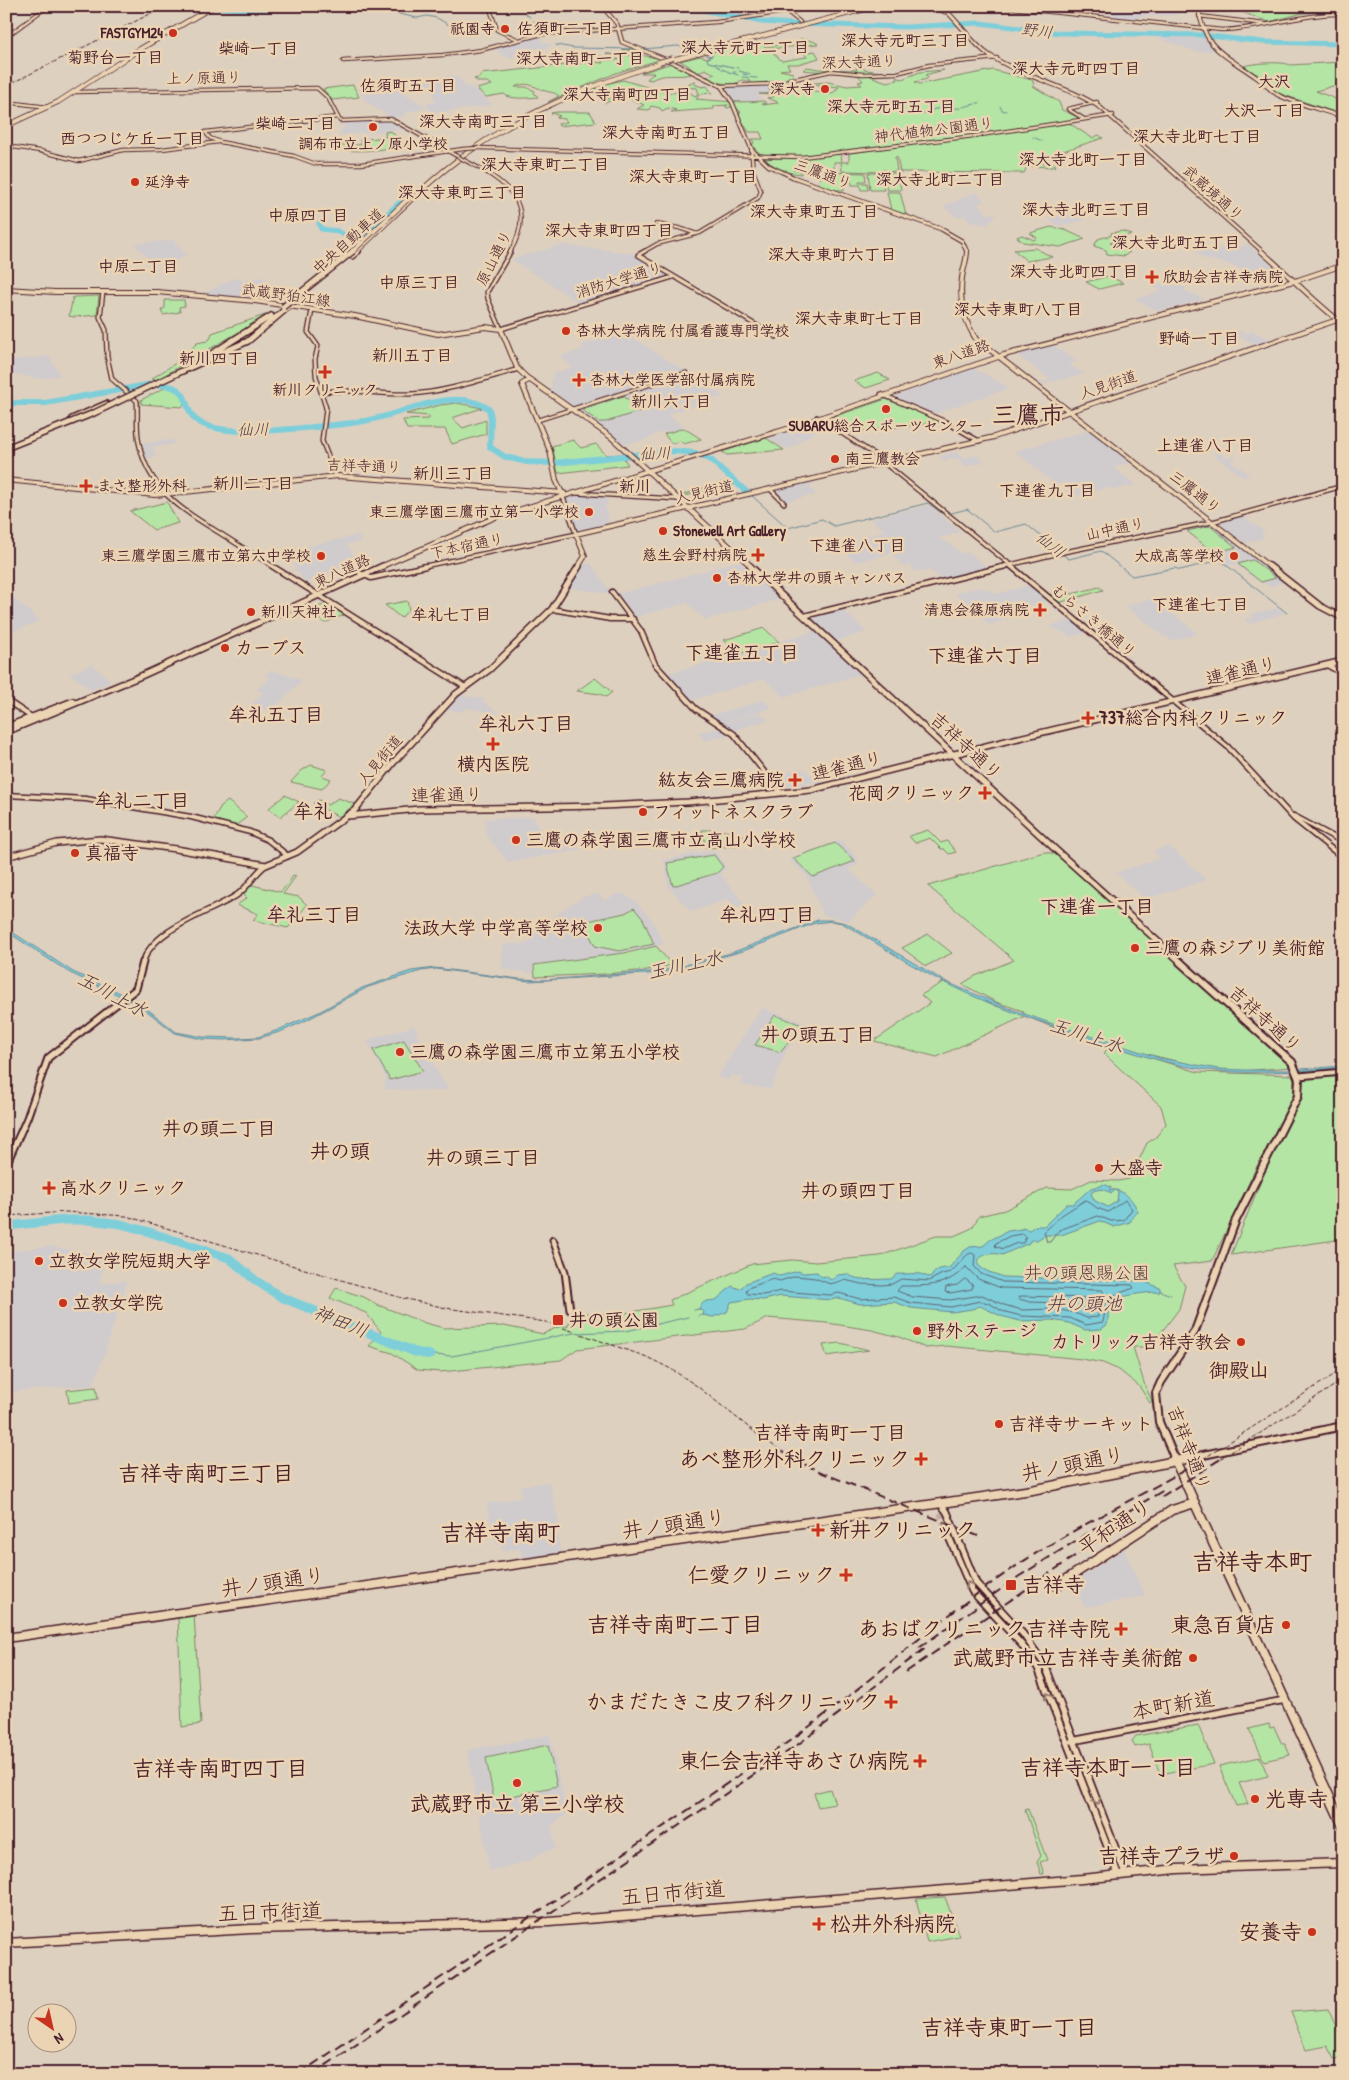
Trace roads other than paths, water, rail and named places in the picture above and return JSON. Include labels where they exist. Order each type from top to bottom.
[{"type":"highway","name":"中央自動車道","points":[[728,44],[871,6]]},
{"type":"highway","name":"中央自動車道","points":[[6,446],[94,413],[189,365],[234,346],[271,317],[327,278],[410,199],[457,161],[506,128],[585,90],[660,62],[877,6]]},
{"type":"highway","points":[[6,126],[48,107],[140,48],[213,7]]},
{"type":"highway","name":"中央自動車道","points":[[6,446],[248,341],[285,308]]},
{"type":"main road","points":[[931,6],[952,13]]},
{"type":"main road","name":"武蔵境通り","points":[[942,6],[952,13],[968,38],[980,48],[1031,77],[1096,103]]},
{"type":"main road","points":[[1198,6],[1201,29],[1218,50],[1259,78],[1273,92],[1343,117]]},
{"type":"main road","points":[[603,8],[618,29],[622,42],[674,63],[721,86]]},
{"type":"main road","name":"武蔵境通り","points":[[996,58],[1034,77],[1081,95],[1112,115],[1295,279],[1317,301],[1341,320]]},
{"type":"main road","name":"三鷹通り","points":[[721,86],[732,102],[751,148],[769,166],[785,174],[935,226],[961,240],[969,255],[961,288],[968,326],[976,339],[1320,606],[1343,618]]},
{"type":"main road","points":[[1081,95],[1088,100]]},
{"type":"main road","name":"東八道路","points":[[1295,279],[1343,261]]},
{"type":"main road","name":"東八道路","points":[[6,732],[141,676],[362,574],[477,524],[563,494],[818,418],[997,356],[1239,294],[1343,264]]},
{"type":"main road","name":"武蔵野狛江線","points":[[6,289],[53,292],[143,292],[197,295],[355,316],[438,334],[485,327],[500,327]]},
{"type":"main road","name":"人見街道","points":[[266,865],[288,856],[307,845],[359,805],[394,762],[451,699],[490,670],[552,608],[585,556],[576,534],[979,441],[1341,320]]},
{"type":"main road","points":[[500,327],[519,369],[529,380],[609,435],[646,470]]},
{"type":"main road","points":[[529,380],[522,384],[538,420],[553,462],[557,484],[563,494]]},
{"type":"main road","name":"東八道路","points":[[563,494],[584,492],[646,470]]},
{"type":"main road","name":"吉祥寺通り","points":[[646,470],[1108,898],[1287,1057],[1297,1072],[1300,1086],[1298,1096],[1234,1222],[1194,1334],[1161,1382],[1156,1393],[1158,1418],[1176,1461],[1343,1826]]},
{"type":"main road","name":"吉祥寺通り","points":[[6,480],[143,495],[164,495],[337,476],[563,494]]},
{"type":"main road","name":"連雀通り","points":[[346,816],[419,809],[603,806],[820,789],[952,754],[1343,661]]},
{"type":"main road","name":"東八道路","points":[[6,727],[34,719]]},
{"type":"main road","points":[[6,857],[63,842],[100,839],[266,865]]},
{"type":"main road","name":"井ノ頭通り","points":[[6,1638],[1041,1489],[1343,1426]]},
{"type":"main road","name":"平和通り","points":[[1056,1586],[1172,1510],[1195,1503]]},
{"type":"main road","name":"五日市街道","points":[[6,1943],[251,1928],[549,1922],[1121,1874],[1343,1863]]},
{"type":"street","points":[[6,37],[48,6]]},
{"type":"street","points":[[780,6],[800,22]]},
{"type":"street","points":[[343,61],[452,54],[492,47],[542,34],[712,23],[825,6]]},
{"type":"street","points":[[994,6],[1201,29],[1238,30],[1309,14],[1343,14]]},
{"type":"street","points":[[489,7],[497,30],[519,40]]},
{"type":"street","points":[[1199,16],[1266,25]]},
{"type":"street","name":"深大寺通り","points":[[721,86],[772,84],[828,72],[898,73],[929,65],[996,58]]},
{"type":"street","name":"上ノ原通り","points":[[74,92],[313,87],[321,89],[338,117]]},
{"type":"street","points":[[6,102],[48,107]]},
{"type":"street","points":[[1084,119],[1068,109],[1096,103]]},
{"type":"street","name":"神代植物公園通り","points":[[447,151],[479,148],[785,157],[825,155],[1030,129],[1112,115]]},
{"type":"street","points":[[338,117],[204,132],[210,138],[220,142],[294,156],[316,164],[361,164],[447,151]]},
{"type":"street","name":"原山通り","points":[[338,117],[340,121],[391,119],[464,160],[506,189],[517,201],[522,212],[520,232],[488,292],[488,298],[500,327]]},
{"type":"street","points":[[6,146],[40,151],[78,161],[123,150],[162,149],[220,142]]},
{"type":"street","name":"消防大学通り","points":[[673,277],[638,255],[657,244],[697,234],[760,196],[761,190],[753,170],[751,148]]},
{"type":"street","points":[[656,224],[679,228],[697,234]]},
{"type":"street","points":[[673,277],[776,337]]},
{"type":"street","name":"消防大学通り","points":[[500,327],[673,277]]},
{"type":"street","points":[[103,292],[100,316],[106,330],[107,360],[112,381],[124,389],[137,403],[137,434],[140,450],[164,495],[181,509],[465,687]]},
{"type":"street","points":[[312,310],[308,331],[318,346],[315,359],[316,370],[326,408],[322,441],[337,476]]},
{"type":"street","points":[[321,392],[353,389],[388,394],[417,394],[465,384],[519,369]]},
{"type":"street","points":[[538,420],[686,373]]},
{"type":"street","points":[[882,395],[946,422],[979,441]]},
{"type":"street","name":"むらさき橋通り","points":[[818,418],[882,462],[947,514],[1228,747],[1285,810],[1343,858]]},
{"type":"street","name":"山中通り","points":[[804,616],[1061,553],[1212,522],[1343,486]]},
{"type":"street","points":[[770,489],[784,503]]},
{"type":"street","points":[[584,492],[672,500],[677,498]]},
{"type":"street","points":[[563,494],[576,534]]},
{"type":"street","name":"下本宿通り","points":[[362,574],[371,578],[576,534]]},
{"type":"street","points":[[612,592],[641,630],[655,664],[660,670],[697,710],[734,734],[781,793]]},
{"type":"street","points":[[552,608],[610,619],[633,619]]},
{"type":"street","points":[[1327,665],[1343,674]]},
{"type":"street","points":[[6,700],[34,719]]},
{"type":"street","points":[[6,796],[86,799],[191,817],[257,835],[268,840],[288,856]]},
{"type":"street","points":[[1285,810],[1343,842]]},
{"type":"street","points":[[6,1165],[30,1110],[48,1058],[130,994],[139,984],[144,958],[152,945],[187,922],[238,894],[250,883],[260,868],[266,865]]},
{"type":"street","points":[[1297,1072],[1343,1072]]},
{"type":"street","points":[[553,1240],[565,1272],[570,1310]]},
{"type":"street","points":[[940,1513],[941,1504]]},
{"type":"street","points":[[941,1504],[947,1512],[976,1583],[1023,1634],[1041,1658],[1073,1740],[1121,1874]]},
{"type":"street","points":[[946,1530],[972,1591],[1033,1659],[1121,1874]]},
{"type":"street","name":"本町新道","points":[[1066,1742],[1286,1700]]},
{"type":"water","name":"玉川上水","points":[[818,920],[831,920],[846,923],[946,982],[1008,1008],[1160,1058],[1218,1069],[1288,1070],[1343,1066],[1343,1068],[1280,1072],[1233,1072],[1202,1069],[1153,1058],[1029,1018],[968,994],[919,969],[842,923],[832,921],[815,923],[743,951],[662,973],[529,981],[436,969],[421,971],[368,987],[305,1021],[280,1032],[259,1038],[223,1040],[202,1039],[175,1033],[138,1004],[70,973],[6,931],[6,928],[73,972],[136,1000],[176,1032],[203,1037],[238,1038],[258,1037],[278,1030],[319,1012],[362,988],[411,971],[435,968],[519,979],[543,980],[661,971],[731,953]]},
{"type":"water","name":"井の頭池","points":[[1103,1184],[1111,1187],[1109,1190],[1115,1190],[1123,1193],[1131,1199],[1138,1212],[1130,1222],[1114,1227],[1100,1221],[1061,1235],[1045,1235],[1002,1255],[982,1256],[978,1262],[988,1272],[1003,1277],[1143,1281],[1160,1288],[1160,1292],[1125,1296],[1113,1302],[1109,1307],[1107,1325],[1101,1329],[1085,1330],[1069,1323],[1052,1320],[1020,1321],[1001,1316],[980,1306],[952,1312],[911,1308],[894,1302],[860,1304],[839,1298],[831,1300],[781,1296],[764,1300],[750,1299],[731,1302],[727,1312],[713,1317],[703,1315],[704,1312],[699,1309],[704,1302],[716,1300],[732,1286],[740,1289],[746,1283],[773,1273],[780,1276],[798,1271],[803,1273],[817,1272],[822,1277],[826,1276],[831,1280],[838,1275],[847,1274],[852,1277],[868,1280],[891,1279],[897,1274],[932,1276],[939,1269],[949,1268],[970,1247],[983,1246],[990,1240],[1008,1231],[1022,1228],[1030,1230],[1034,1226],[1044,1226],[1067,1204],[1073,1204],[1091,1188]],"holes":[[[1101,1189],[1112,1193],[1115,1190],[1118,1192],[1117,1201],[1108,1207],[1095,1201],[1091,1194],[1093,1191]]]},
{"type":"waterway","name":"野川","points":[[199,6],[252,10],[304,6]]},
{"type":"waterway","points":[[390,6],[399,14],[417,18],[427,16],[437,18],[447,24],[474,31]]},
{"type":"waterway","name":"野川","points":[[492,6],[698,9],[762,22],[793,24],[907,27],[980,23],[1060,33],[1201,35],[1263,42],[1343,44]]},
{"type":"waterway","points":[[526,14],[530,17]]},
{"type":"waterway","points":[[534,21],[541,33]]},
{"type":"waterway","points":[[556,45],[574,48],[637,49]]},
{"type":"waterway","points":[[643,49],[677,46],[690,48]]},
{"type":"waterway","points":[[706,55],[712,56],[707,59],[708,62],[738,68]]},
{"type":"waterway","points":[[717,66],[721,68]]},
{"type":"waterway","points":[[722,69],[738,75]]},
{"type":"waterway","points":[[739,71],[750,74]]},
{"type":"waterway","points":[[743,74],[747,75]]},
{"type":"waterway","points":[[742,77],[757,78]]},
{"type":"waterway","points":[[967,106],[975,104]]},
{"type":"waterway","points":[[1000,106],[1002,110],[1006,111]]},
{"type":"waterway","points":[[923,114],[935,109],[961,108]]},
{"type":"waterway","points":[[1033,137],[1042,141]]},
{"type":"waterway","points":[[319,223],[321,229],[337,231],[352,239],[359,239],[400,202]]},
{"type":"waterway","name":"仙川","points":[[6,403],[45,403],[153,384],[164,385],[178,390],[184,397],[192,415],[203,424],[223,429],[246,431],[353,423],[379,418],[428,404],[460,400],[475,402],[489,409],[491,418],[490,447],[505,457],[527,462],[554,463],[674,451],[695,453],[711,460],[749,494]]},
{"type":"waterway","name":"仙川","points":[[751,495],[788,528],[822,519],[834,526],[928,503],[944,515],[967,509],[995,532],[1026,524],[1059,551]]},
{"type":"waterway","name":"仙川","points":[[1062,554],[1069,559],[1101,551],[1132,576],[1175,568],[1180,570],[1220,560],[1287,613]]},
{"type":"waterway","name":"神田川","points":[[6,1226],[65,1220],[89,1220],[121,1224],[146,1231],[229,1258],[255,1280],[281,1297],[415,1352],[430,1355]]},
{"type":"waterway","points":[[1160,1291],[1171,1295]]},
{"type":"waterway","points":[[694,1310],[699,1309]]},
{"type":"waterway","points":[[698,1316],[703,1315]]},
{"type":"waterway","name":"神田川","points":[[430,1355],[452,1356],[574,1333],[626,1331],[688,1317]]},
{"type":"tunnel","points":[[940,1513],[946,1530]]},
{"type":"railway","points":[[6,86],[166,6]]},
{"type":"railway","points":[[6,1216],[66,1212],[126,1216],[402,1298],[446,1308],[546,1322],[647,1357],[671,1369],[697,1386],[762,1438],[794,1459]]},
{"type":"railway","points":[[1203,1459],[1343,1369]]},
{"type":"railway","points":[[1220,1459],[1343,1380]]},
{"type":"railway","points":[[791,1458],[823,1473],[978,1536]]},
{"type":"railway","points":[[299,2074],[791,1740],[953,1612],[1009,1571],[1081,1527],[1205,1458]]},
{"type":"railway","points":[[1161,1497],[1222,1458]]},
{"type":"railway","points":[[1115,1519],[1164,1490]]},
{"type":"railway","points":[[919,1648],[1018,1577],[1120,1513]]},
{"type":"railway","points":[[906,1672],[1130,1518]]},
{"type":"railway","points":[[313,2074],[796,1746],[927,1647]]},
{"type":"place","name":"祇園寺","points":[[505,29]]},
{"type":"place","name":"FASTGYM24","points":[[173,33]]},
{"type":"place","name":"深大寺","points":[[825,89]]},
{"type":"place","name":"調布市立上ノ原小学校","points":[[373,127]]},
{"type":"place","name":"延浄寺","points":[[135,182]]},
{"type":"place","name":"欣助会吉祥寺病院","points":[[1152,277]]},
{"type":"place","name":"杏林大学病院 付属看護専門学校","points":[[566,331]]},
{"type":"place","name":"新川クリニック","points":[[325,372]]},
{"type":"place","name":"杏林大学医学部付属病院","points":[[579,380]]},
{"type":"place","name":"SUBARU総合スポーツセンター","points":[[886,409]]},
{"type":"place","name":"南三鷹教会","points":[[835,459]]},
{"type":"place","name":"まさ整形外科","points":[[86,486]]},
{"type":"place","name":"東三鷹学園三鷹市立第一小学校","points":[[589,512]]},
{"type":"place","name":"Stonewell Art Gallery","points":[[663,531]]},
{"type":"place","name":"慈生会野村病院","points":[[758,555]]},
{"type":"place","name":"東三鷹学園三鷹市立第六中学校","points":[[321,556]]},
{"type":"place","name":"大成高等学校","points":[[1234,556]]},
{"type":"place","name":"杏林大学井の頭キャンパス","points":[[717,578]]},
{"type":"place","name":"清恵会篠原病院","points":[[1040,610]]},
{"type":"place","name":"新川天神社","points":[[251,612]]},
{"type":"place","name":"カーブス","points":[[225,648]]},
{"type":"place","name":"737総合内科クリニック","points":[[1088,718]]},
{"type":"place","name":"横内医院","points":[[493,744]]},
{"type":"place","name":"紘友会三鷹病院","points":[[795,780]]},
{"type":"place","name":"花岡クリニック","points":[[985,793]]},
{"type":"place","name":"フィットネスクラブ","points":[[643,812]]},
{"type":"place","name":"三鷹の森学園三鷹市立高山小学校","points":[[516,840]]},
{"type":"place","name":"真福寺","points":[[75,853]]},
{"type":"place","name":"法政大学 中学高等学校","points":[[598,928]]},
{"type":"place","name":"三鷹の森ジブリ美術館","points":[[1135,948]]},
{"type":"place","name":"三鷹の森学園三鷹市立第五小学校","points":[[400,1052]]},
{"type":"place","name":"大盛寺","points":[[1099,1168]]},
{"type":"place","name":"高水クリニック","points":[[49,1188]]},
{"type":"place","name":"立教女学院短期大学","points":[[39,1261]]},
{"type":"place","name":"立教女学院","points":[[63,1303]]},
{"type":"place","name":"井の頭公園","points":[[558,1320]]},
{"type":"place","name":"野外ステージ","points":[[917,1331]]},
{"type":"place","name":"カトリック吉祥寺教会","points":[[1241,1342]]},
{"type":"place","name":"吉祥寺サーキット","points":[[999,1424]]},
{"type":"place","name":"あべ整形外科クリニック","points":[[921,1459]]},
{"type":"place","name":"新井クリニック","points":[[818,1530]]},
{"type":"place","name":"仁愛クリニック","points":[[846,1575]]},
{"type":"place","name":"吉祥寺","points":[[1011,1585]]},
{"type":"place","name":"東急百貨店","points":[[1286,1625]]},
{"type":"place","name":"あおばクリニック吉祥寺院","points":[[1121,1629]]},
{"type":"place","name":"武蔵野市立吉祥寺美術館","points":[[1193,1658]]},
{"type":"place","name":"かまだたきこ皮フ科クリニック","points":[[891,1702]]},
{"type":"place","name":"東仁会吉祥寺あさひ病院","points":[[920,1761]]},
{"type":"place","name":"武蔵野市立 第三小学校","points":[[517,1783]]},
{"type":"place","name":"光専寺","points":[[1255,1799]]},
{"type":"place","name":"吉祥寺プラザ","points":[[1234,1856]]},
{"type":"place","name":"松井外科病院","points":[[819,1924]]},
{"type":"place","name":"安養寺","points":[[1312,1932]]},
{"type":"district","name":"佐須町二丁目","points":[[565,28]]},
{"type":"district","name":"深大寺元町三丁目","points":[[905,40]]},
{"type":"district","name":"深大寺元町二丁目","points":[[745,47]]},
{"type":"district","name":"柴崎一丁目","points":[[258,48]]},
{"type":"district","name":"菊野台一丁目","points":[[115,57]]},
{"type":"district","name":"深大寺南町一丁目","points":[[580,58]]},
{"type":"district","name":"深大寺元町四丁目","points":[[1076,68]]},
{"type":"district","name":"大沢","points":[[1274,81]]},
{"type":"district","name":"佐須町五丁目","points":[[408,85]]},
{"type":"district","name":"深大寺南町四丁目","points":[[627,94]]},
{"type":"district","name":"深大寺元町五丁目","points":[[891,106]]},
{"type":"district","name":"大沢一丁目","points":[[1264,110]]},
{"type":"district","name":"深大寺南町三丁目","points":[[483,121]]},
{"type":"district","name":"柴崎二丁目","points":[[295,123]]},
{"type":"district","name":"深大寺南町五丁目","points":[[666,132]]},
{"type":"district","name":"深大寺北町七丁目","points":[[1197,136]]},
{"type":"district","name":"西つつじケ丘一丁目","points":[[132,138]]},
{"type":"district","name":"深大寺北町一丁目","points":[[1083,159]]},
{"type":"district","name":"深大寺東町二丁目","points":[[545,164]]},
{"type":"district","name":"深大寺東町一丁目","points":[[693,176]]},
{"type":"district","name":"深大寺北町二丁目","points":[[940,179]]},
{"type":"district","name":"深大寺東町三丁目","points":[[462,192]]},
{"type":"district","name":"深大寺北町三丁目","points":[[1086,209]]},
{"type":"district","name":"深大寺東町五丁目","points":[[814,211]]},
{"type":"district","name":"中原四丁目","points":[[308,215]]},
{"type":"district","name":"深大寺東町四丁目","points":[[609,230]]},
{"type":"district","name":"深大寺北町五丁目","points":[[1176,242]]},
{"type":"district","name":"深大寺東町六丁目","points":[[832,254]]},
{"type":"district","name":"中原二丁目","points":[[138,266]]},
{"type":"district","name":"深大寺北町四丁目","points":[[1074,271]]},
{"type":"district","name":"中原三丁目","points":[[419,282]]},
{"type":"district","name":"深大寺東町八丁目","points":[[1018,309]]},
{"type":"district","name":"深大寺東町七丁目","points":[[859,318]]},
{"type":"district","name":"野崎一丁目","points":[[1199,338]]},
{"type":"district","name":"新川五丁目","points":[[412,355]]},
{"type":"district","name":"新川四丁目","points":[[219,358]]},
{"type":"district","name":"新川六丁目","points":[[671,401]]},
{"type":"district","name":"三鷹市","points":[[1028,415]]},
{"type":"district","name":"上連雀八丁目","points":[[1205,445]]},
{"type":"district","name":"新川三丁目","points":[[453,473]]},
{"type":"district","name":"新川二丁目","points":[[253,483]]},
{"type":"district","name":"新川","points":[[635,486]]},
{"type":"district","name":"下連雀九丁目","points":[[1047,490]]},
{"type":"district","name":"下連雀八丁目","points":[[857,545]]},
{"type":"district","name":"下連雀七丁目","points":[[1200,604]]},
{"type":"district","name":"牟礼七丁目","points":[[451,614]]},
{"type":"district","name":"下連雀五丁目","points":[[742,652]]},
{"type":"district","name":"下連雀六丁目","points":[[985,655]]},
{"type":"district","name":"牟礼五丁目","points":[[276,714]]},
{"type":"district","name":"牟礼六丁目","points":[[526,723]]},
{"type":"district","name":"牟礼二丁目","points":[[142,800]]},
{"type":"district","name":"牟礼","points":[[313,811]]},
{"type":"district","name":"下連雀一丁目","points":[[1097,906]]},
{"type":"district","name":"牟礼三丁目","points":[[314,914]]},
{"type":"district","name":"牟礼四丁目","points":[[767,914]]},
{"type":"district","name":"井の頭五丁目","points":[[818,1034]]},
{"type":"district","name":"井の頭二丁目","points":[[219,1128]]},
{"type":"district","name":"井の頭","points":[[340,1151]]},
{"type":"district","name":"井の頭三丁目","points":[[483,1157]]},
{"type":"district","name":"井の頭四丁目","points":[[858,1190]]},
{"type":"district","name":"御殿山","points":[[1239,1370]]},
{"type":"district","name":"吉祥寺南町一丁目","points":[[830,1432]]},
{"type":"district","name":"吉祥寺南町三丁目","points":[[206,1473]]},
{"type":"district","name":"吉祥寺南町","points":[[500,1533]]},
{"type":"district","name":"吉祥寺本町","points":[[1252,1562]]},
{"type":"district","name":"吉祥寺南町二丁目","points":[[675,1624]]},
{"type":"district","name":"吉祥寺本町一丁目","points":[[1108,1767]]},
{"type":"district","name":"吉祥寺南町四丁目","points":[[220,1768]]},
{"type":"district","name":"吉祥寺東町一丁目","points":[[1009,2027]]},
{"type":"park label","name":"井の頭恩賜公園","points":[[1087,1273]]}]
